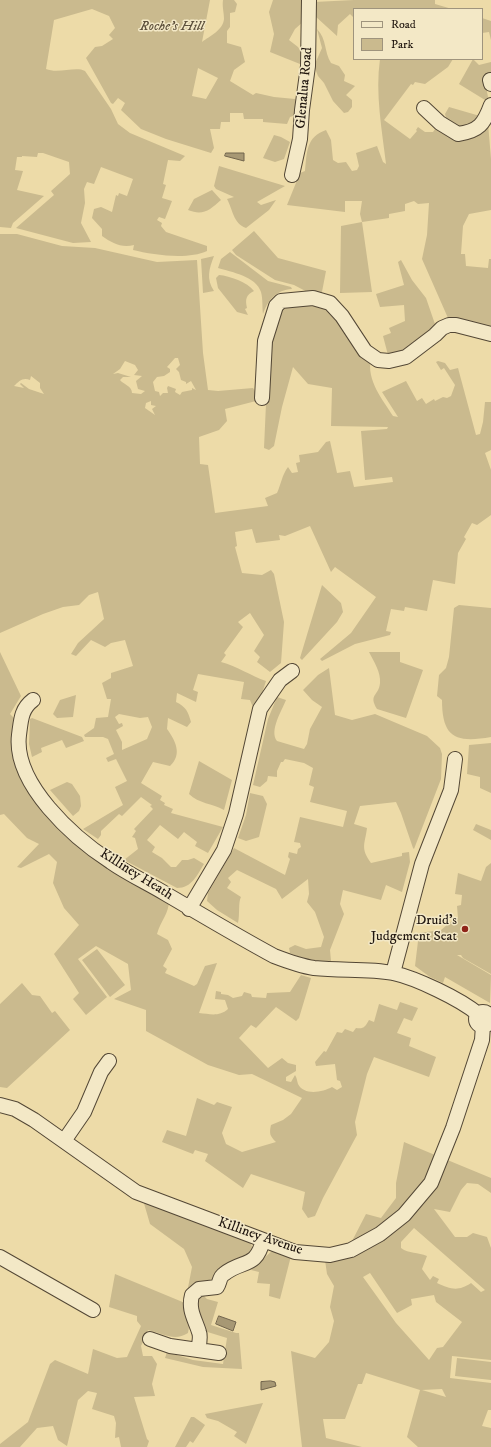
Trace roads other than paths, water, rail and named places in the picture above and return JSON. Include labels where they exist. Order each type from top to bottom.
[{"type":"street","name":"Glenalua Road","points":[[292,175],[300,139],[308,66],[309,0]]},
{"type":"street","points":[[424,108],[440,123],[458,134],[473,131],[486,120],[491,105]]},
{"type":"street","points":[[262,398],[265,341],[276,306],[281,301],[313,298],[330,303],[342,316],[364,351],[378,360],[389,361],[406,357],[442,328],[448,325],[456,325],[491,334]]},
{"type":"street","name":"Killiney Heath","points":[[189,908],[224,850],[236,814],[260,709],[280,680],[292,671]]},
{"type":"street","name":"Killiney Heath","points":[[33,700],[27,704],[21,715],[18,748],[27,772],[51,811],[67,828],[110,862],[274,956],[294,964],[313,968],[393,973],[408,977],[467,1006],[486,1019]]},
{"type":"street","points":[[393,973],[422,864],[451,790],[455,759]]},
{"type":"street","name":"Killiney Avenue","points":[[0,1105],[22,1113],[136,1192],[301,1254],[330,1255],[361,1246],[404,1215],[431,1184],[453,1128],[482,1040],[486,1019]]},
{"type":"street","points":[[64,1142],[84,1112],[101,1072],[109,1061]]},
{"type":"street","points":[[198,1350],[200,1333],[194,1322],[191,1309],[192,1296],[198,1289],[217,1287],[222,1275],[255,1258],[261,1250],[263,1240]]},
{"type":"street","points":[[0,1257],[93,1310]]},
{"type":"street","points":[[150,1339],[170,1346],[219,1353]]},
{"type":"place","name":"Druid's Judgement Seat","points":[[465,929]]},
{"type":"park label","name":"Roche's Hill","points":[[172,27]]}]
